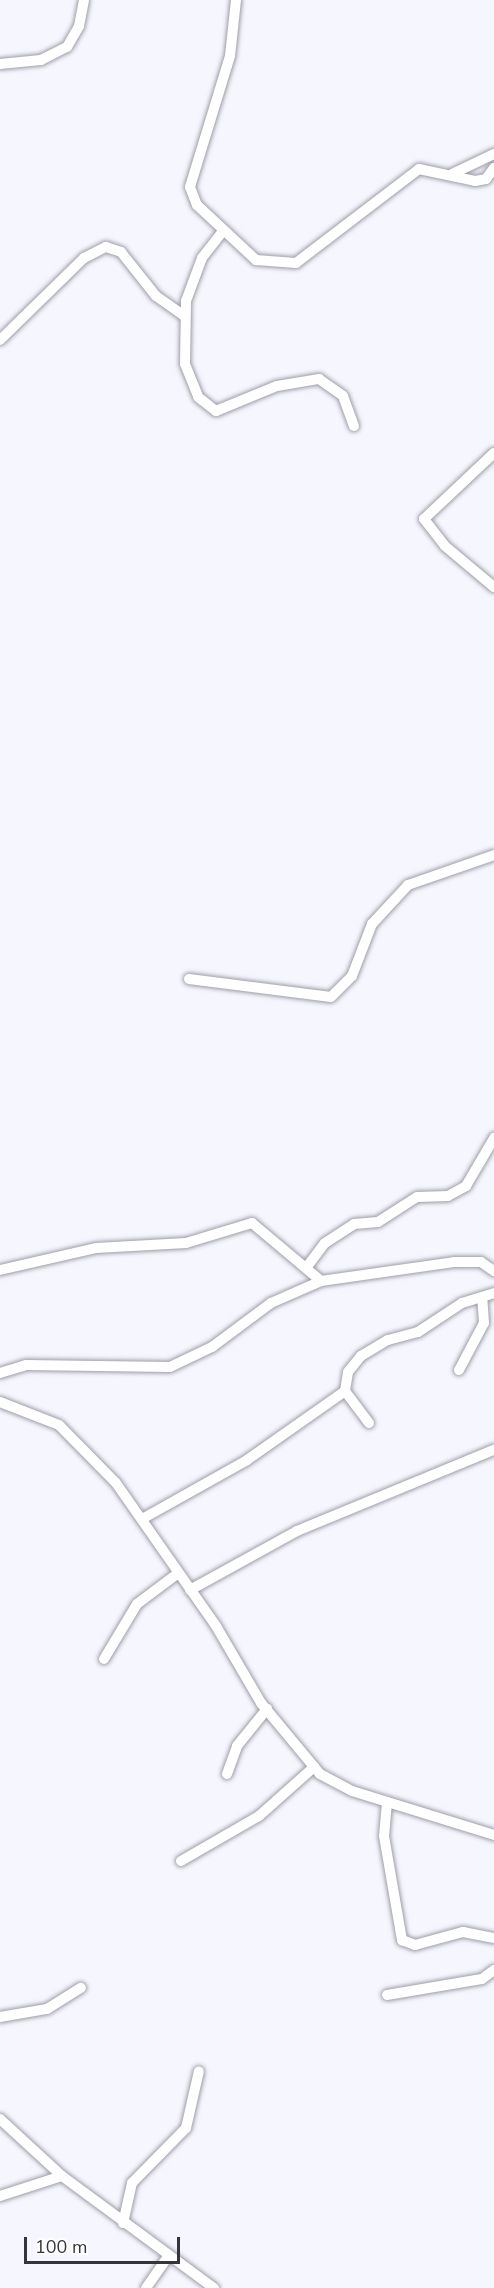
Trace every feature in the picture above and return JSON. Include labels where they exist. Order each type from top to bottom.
[{"type":"street","points":[[0,64],[41,60],[67,46],[79,26],[84,0]]},
{"type":"street","points":[[237,0],[230,56],[190,187],[197,206],[256,260],[286,266],[322,248],[410,173],[428,168],[481,181],[494,168]]},
{"type":"street","points":[[452,174],[494,154]]},
{"type":"street","points":[[223,231],[190,283],[186,316],[185,364],[208,408],[216,411],[277,386],[319,379],[343,396],[354,426]]},
{"type":"street","points":[[0,340],[15,331],[42,296],[84,258],[106,248],[121,252],[156,296],[186,316]]},
{"type":"street","points":[[494,453],[424,519],[445,546],[494,586]]},
{"type":"street","points":[[189,979],[331,997],[352,976],[372,924],[408,885],[494,855]]},
{"type":"street","points":[[306,1268],[325,1243],[354,1224],[378,1222],[417,1197],[448,1196],[466,1186],[494,1138]]},
{"type":"street","points":[[0,1270],[96,1248],[186,1242],[252,1223],[321,1281]]},
{"type":"street","points":[[0,1373],[26,1365],[170,1367],[212,1347],[271,1303],[321,1281],[454,1262],[481,1262],[494,1271]]},
{"type":"street","points":[[142,1519],[248,1460],[345,1391],[348,1372],[375,1345],[411,1335],[462,1303],[494,1293]]},
{"type":"street","points":[[459,1370],[484,1323],[482,1297]]},
{"type":"street","points":[[345,1391],[369,1423]]},
{"type":"street","points":[[0,1401],[59,1425],[142,1519],[267,1709],[314,1767],[352,1791],[494,1835]]},
{"type":"street","points":[[190,1590],[297,1531],[494,1450]]},
{"type":"street","points":[[104,1659],[137,1604],[177,1574]]},
{"type":"street","points":[[227,1774],[237,1746],[267,1709]]},
{"type":"street","points":[[181,1861],[259,1816],[314,1767]]},
{"type":"street","points":[[387,1802],[384,1836],[402,1940],[415,1946],[463,1932],[494,1938]]},
{"type":"street","points":[[387,1995],[471,1982],[494,1970]]},
{"type":"street","points":[[0,2017],[47,2008],[81,1988]]},
{"type":"street","points":[[123,2223],[132,2183],[186,2128],[199,2072]]},
{"type":"street","points":[[0,2119],[62,2176],[168,2257],[214,2288]]},
{"type":"street","points":[[0,2196],[62,2176]]},
{"type":"street","points":[[146,2288],[168,2257]]}]
